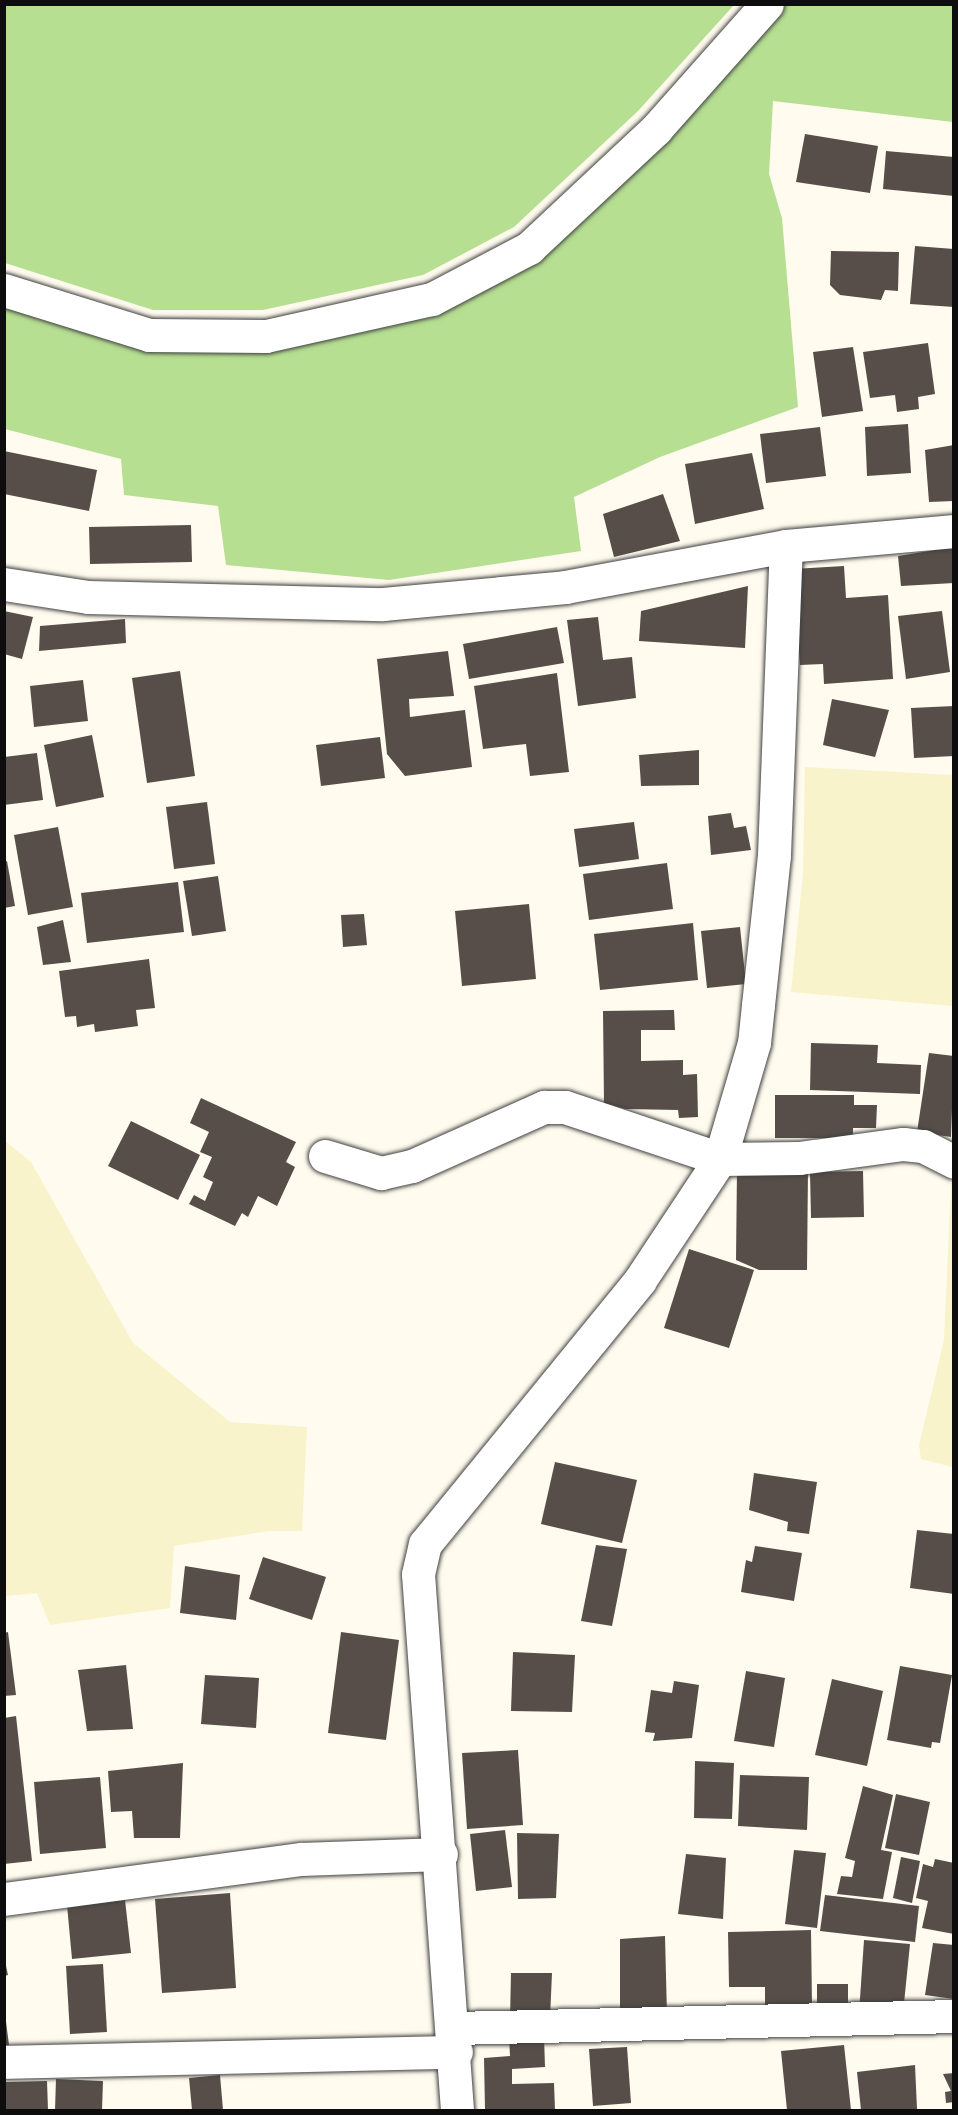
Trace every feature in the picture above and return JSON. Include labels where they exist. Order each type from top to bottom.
[{"type":"street","points":[[4,290],[149,335],[266,336],[432,299],[529,248],[656,129],[767,4]]},
{"type":"street","points":[[4,584],[88,597],[383,604],[565,587],[786,546],[954,531]]},
{"type":"street","points":[[457,2110],[455,2040],[418,1574],[425,1544],[612,1316],[720,1159],[754,1043],[774,855],[786,546]]},
{"type":"street","points":[[325,1156],[381,1173],[555,1107],[592,1113],[720,1159],[799,1158],[903,1143],[923,1146],[954,1162]]},
{"type":"street","points":[[4,1899],[301,1859],[441,1854]]},
{"type":"street","points":[[4,2062],[954,2016]]},
{"type":"shaded area","points":[[805,767],[953,775],[953,1006],[791,992],[803,873]]},
{"type":"shaded area","points":[[4,1140],[31,1162],[133,1343],[230,1422],[307,1427],[302,1531],[269,1531],[174,1546],[170,1608],[50,1625],[37,1593],[5,1596]]},
{"type":"shaded area","points":[[951,1183],[954,1184],[953,1467],[921,1459],[919,1445],[944,1340]]},
{"type":"green space","points":[[5,4],[734,5],[638,111],[514,227],[423,275],[263,310],[153,310],[5,263]]},
{"type":"green space","points":[[775,5],[953,5],[953,122],[773,101],[769,174],[782,218],[798,407],[660,457],[574,497],[581,551],[389,580],[226,565],[218,506],[124,495],[121,459],[5,429],[4,296],[266,342],[533,253]]},
{"type":"building","points":[[805,134],[878,146],[870,193],[796,182]]},
{"type":"building","points":[[886,151],[954,157],[954,196],[883,189]]},
{"type":"building","points":[[915,246],[954,249],[954,307],[910,304]]},
{"type":"building","points":[[831,251],[899,252],[898,291],[885,290],[881,300],[840,295],[830,285]]},
{"type":"building","points":[[928,343],[935,394],[918,397],[919,409],[897,412],[895,395],[870,398],[863,352]]},
{"type":"building","points":[[853,347],[863,411],[822,417],[813,352]]},
{"type":"building","points":[[908,424],[911,473],[867,476],[865,427]]},
{"type":"building","points":[[820,427],[826,476],[766,483],[760,434]]},
{"type":"building","points":[[954,445],[954,501],[929,502],[925,450]]},
{"type":"building","points":[[4,451],[97,470],[89,511],[4,494]]},
{"type":"building","points":[[752,453],[764,509],[695,524],[685,464]]},
{"type":"building","points":[[663,494],[680,541],[614,557],[603,514]]},
{"type":"building","points":[[191,525],[192,562],[90,564],[89,527]]},
{"type":"building","points":[[954,547],[954,583],[901,586],[898,556]]},
{"type":"building","points":[[844,566],[846,598],[888,595],[893,679],[824,684],[823,664],[800,665],[793,569]]},
{"type":"building","points":[[748,586],[745,648],[639,641],[641,611]]},
{"type":"building","points":[[4,611],[33,617],[22,659],[4,654]]},
{"type":"building","points":[[942,611],[950,672],[906,679],[898,616]]},
{"type":"building","points":[[598,617],[603,660],[632,657],[636,698],[578,706],[567,620]]},
{"type":"building","points":[[125,619],[126,643],[39,651],[40,626]]},
{"type":"building","points":[[557,627],[564,663],[469,679],[463,644]]},
{"type":"building","points":[[448,651],[454,696],[409,699],[410,717],[465,710],[472,767],[405,776],[387,754],[377,659]]},
{"type":"building","points":[[180,671],[195,776],[147,783],[132,678]]},
{"type":"building","points":[[557,673],[569,772],[530,776],[526,744],[483,749],[474,686]]},
{"type":"building","points":[[83,680],[88,721],[34,727],[30,686]]},
{"type":"building","points":[[832,699],[889,710],[875,757],[823,745]]},
{"type":"building","points":[[954,706],[954,756],[914,758],[911,708]]},
{"type":"building","points":[[92,735],[104,797],[56,807],[44,745]]},
{"type":"building","points":[[380,737],[385,778],[321,786],[316,745]]},
{"type":"building","points":[[699,750],[699,785],[641,786],[639,755]]},
{"type":"building","points":[[37,753],[43,800],[4,805],[4,757]]},
{"type":"building","points":[[207,802],[215,864],[174,869],[166,807]]},
{"type":"building","points":[[731,813],[734,828],[746,826],[751,850],[711,855],[708,816]]},
{"type":"building","points":[[634,822],[639,859],[579,867],[574,829]]},
{"type":"building","points":[[58,827],[73,907],[28,915],[14,835]]},
{"type":"building","points":[[7,861],[15,906],[4,908],[4,862]]},
{"type":"building","points":[[667,863],[673,909],[589,920],[583,874]]},
{"type":"building","points":[[218,876],[226,931],[192,936],[183,881]]},
{"type":"building","points":[[178,882],[184,932],[87,943],[81,893]]},
{"type":"building","points":[[529,904],[536,979],[462,986],[455,911]]},
{"type":"building","points":[[364,914],[367,945],[343,947],[341,915]]},
{"type":"building","points":[[63,920],[71,962],[43,965],[37,927]]},
{"type":"building","points":[[693,923],[698,980],[600,990],[594,934]]},
{"type":"building","points":[[740,927],[746,984],[707,988],[701,931]]},
{"type":"building","points":[[149,959],[155,1008],[136,1010],[138,1026],[95,1032],[94,1024],[77,1027],[76,1016],[65,1017],[59,971]]},
{"type":"building","points":[[674,1010],[675,1030],[641,1030],[641,1061],[683,1060],[683,1075],[697,1074],[698,1117],[679,1118],[678,1110],[625,1109],[604,1103],[603,1011]]},
{"type":"building","points":[[811,1043],[878,1045],[877,1063],[921,1065],[920,1094],[810,1090]]},
{"type":"building","points":[[929,1053],[954,1056],[951,1137],[917,1132]]},
{"type":"building","points":[[775,1095],[854,1095],[854,1105],[877,1105],[876,1128],[853,1128],[853,1138],[775,1138]]},
{"type":"building","points":[[201,1098],[296,1142],[286,1162],[295,1167],[277,1206],[258,1196],[248,1217],[242,1213],[235,1226],[189,1204],[194,1195],[205,1201],[213,1182],[203,1177],[212,1157],[200,1152],[209,1132],[190,1123]]},
{"type":"building","points":[[131,1121],[200,1155],[178,1200],[108,1166]]},
{"type":"building","points":[[737,1169],[808,1169],[807,1270],[759,1270],[736,1260]]},
{"type":"building","points":[[863,1171],[864,1217],[811,1218],[810,1172]]},
{"type":"building","points":[[689,1249],[754,1270],[729,1348],[664,1328]]},
{"type":"building","points":[[555,1462],[637,1480],[622,1543],[541,1524]]},
{"type":"building","points":[[754,1473],[817,1482],[809,1534],[787,1531],[788,1522],[749,1510]]},
{"type":"building","points":[[917,1530],[954,1534],[954,1594],[910,1588]]},
{"type":"building","points":[[596,1545],[627,1549],[612,1626],[581,1621]]},
{"type":"building","points":[[755,1546],[802,1553],[794,1601],[741,1592],[746,1560],[752,1562]]},
{"type":"building","points":[[263,1557],[326,1577],[312,1620],[249,1599]]},
{"type":"building","points":[[185,1566],[240,1575],[236,1620],[180,1613]]},
{"type":"building","points":[[8,1632],[16,1695],[4,1696],[4,1633]]},
{"type":"building","points":[[341,1632],[399,1640],[386,1740],[328,1733]]},
{"type":"building","points":[[513,1652],[575,1655],[572,1712],[511,1711]]},
{"type":"building","points":[[126,1665],[133,1729],[87,1731],[78,1670]]},
{"type":"building","points":[[900,1666],[952,1675],[940,1743],[932,1742],[931,1748],[887,1740]]},
{"type":"building","points":[[746,1671],[785,1678],[774,1747],[734,1741]]},
{"type":"building","points":[[205,1675],[259,1678],[256,1728],[201,1724]]},
{"type":"building","points":[[832,1679],[883,1691],[867,1766],[815,1755]]},
{"type":"building","points":[[674,1681],[699,1685],[692,1738],[653,1741],[655,1733],[645,1732],[651,1690],[672,1693]]},
{"type":"building","points":[[16,1716],[32,1861],[4,1864],[4,1718]]},
{"type":"building","points":[[518,1750],[523,1825],[467,1829],[462,1753]]},
{"type":"building","points":[[695,1761],[734,1763],[732,1819],[694,1818]]},
{"type":"building","points":[[183,1763],[180,1838],[134,1838],[132,1811],[111,1812],[108,1771]]},
{"type":"building","points":[[740,1775],[809,1777],[807,1830],[738,1826]]},
{"type":"building","points":[[100,1777],[106,1848],[40,1854],[34,1782]]},
{"type":"building","points":[[863,1786],[893,1795],[881,1850],[892,1852],[883,1899],[837,1894],[841,1876],[852,1877],[855,1861],[845,1858]]},
{"type":"building","points":[[896,1794],[930,1802],[919,1855],[885,1848]]},
{"type":"building","points":[[505,1830],[512,1887],[476,1891],[470,1834]]},
{"type":"building","points":[[517,1833],[559,1834],[556,1898],[518,1899]]},
{"type":"building","points":[[794,1850],[826,1853],[817,1928],[785,1924]]},
{"type":"building","points":[[686,1854],[726,1858],[723,1919],[678,1914]]},
{"type":"building","points":[[901,1857],[920,1861],[912,1903],[893,1898]]},
{"type":"building","points":[[935,1859],[954,1863],[954,1934],[922,1928],[928,1901],[916,1898],[923,1864],[933,1867]]},
{"type":"building","points":[[230,1893],[236,1988],[162,1993],[155,1899]]},
{"type":"building","points":[[825,1895],[919,1906],[915,1942],[820,1931]]},
{"type":"building","points":[[125,1900],[131,1953],[72,1959],[67,1905]]},
{"type":"building","points":[[811,1930],[812,2005],[765,2006],[765,1987],[729,1987],[728,1932]]},
{"type":"building","points":[[665,1936],[667,2016],[620,2017],[620,1939]]},
{"type":"building","points":[[864,1940],[910,1944],[903,2013],[859,2013]]},
{"type":"building","points":[[933,1943],[954,1945],[954,1999],[925,1995]]},
{"type":"building","points":[[4,1957],[8,1975],[4,1976]]},
{"type":"building","points":[[103,1964],[107,2032],[70,2034],[66,1966]]},
{"type":"building","points":[[511,1973],[552,1973],[550,2018],[510,2019]]},
{"type":"building","points":[[817,1984],[848,1984],[848,2014],[817,2014]]},
{"type":"building","points":[[4,2006],[9,2045],[4,2046]]},
{"type":"building","points":[[544,2036],[545,2067],[512,2069],[512,2084],[554,2083],[555,2110],[485,2110],[484,2058],[510,2056],[509,2037]]},
{"type":"building","points":[[844,2045],[851,2110],[787,2110],[781,2051]]},
{"type":"building","points":[[627,2047],[631,2103],[593,2106],[589,2049]]},
{"type":"building","points":[[915,2065],[917,2109],[861,2110],[857,2072]]},
{"type":"building","points":[[954,2073],[954,2102],[946,2103],[945,2092],[951,2091],[943,2074]]},
{"type":"building","points":[[220,2075],[223,2110],[192,2110],[189,2078]]},
{"type":"building","points":[[56,2079],[103,2081],[102,2110],[55,2110]]},
{"type":"building","points":[[47,2081],[48,2110],[4,2110],[4,2082]]}]
